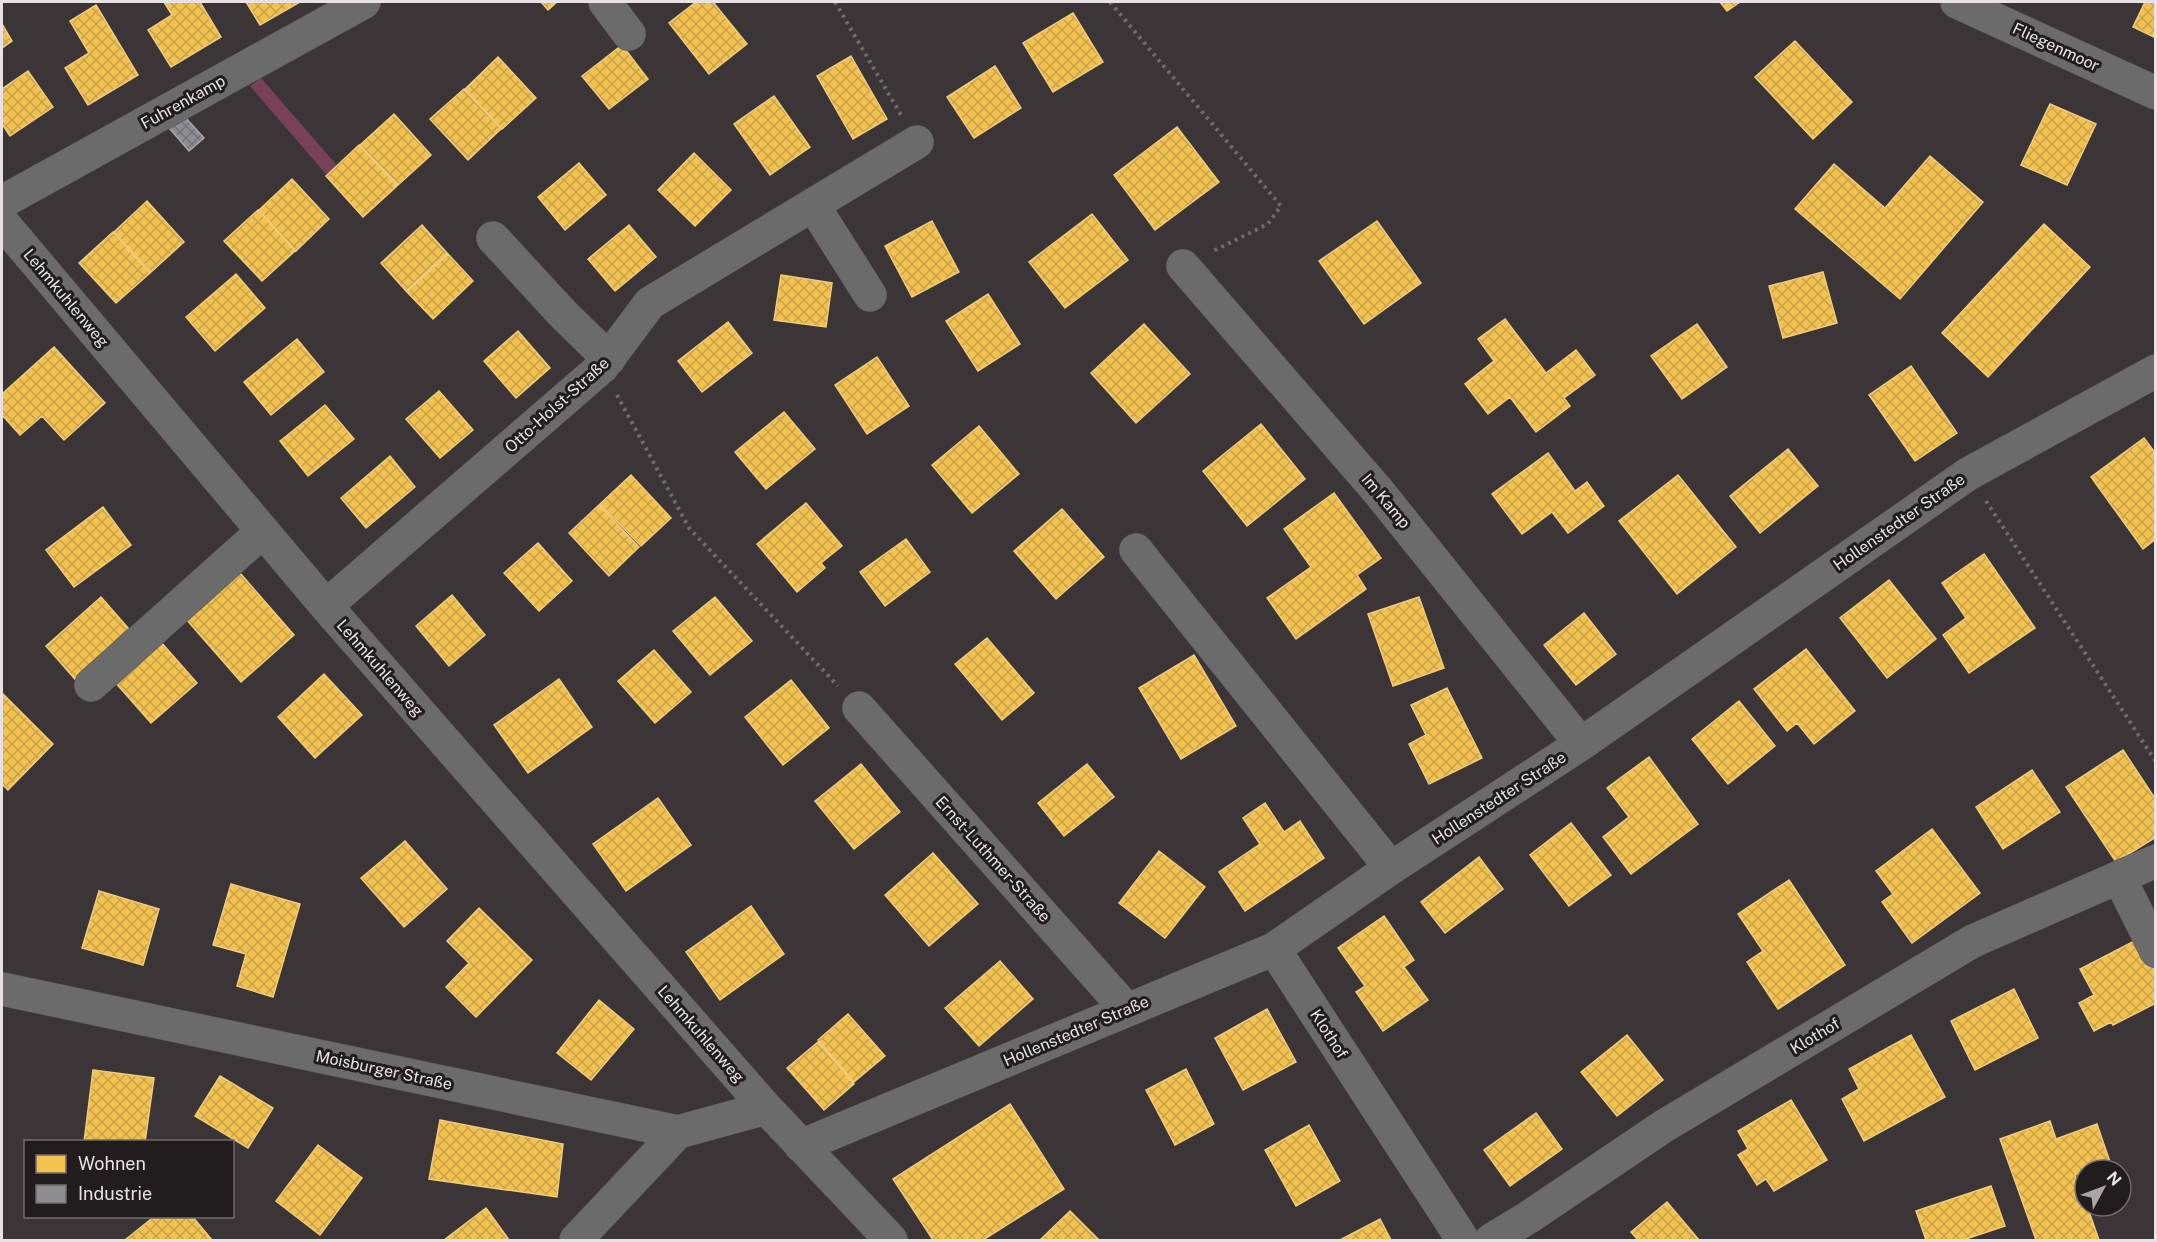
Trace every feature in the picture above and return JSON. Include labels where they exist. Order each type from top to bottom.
[{"type":"street","name":"Fuhrenkamp","points":[[2,202],[364,2]]},
{"type":"street","points":[[605,2],[629,34]]},
{"type":"street","name":"Fliegenmoor","points":[[1957,2],[2156,93]]},
{"type":"street","name":"Otto-Holst-Straße","points":[[326,606],[605,363],[650,303],[917,142]]},
{"type":"street","points":[[813,205],[870,296]]},
{"type":"street","name":"Lehmkuhlenweg","points":[[2,222],[326,606],[801,1146]]},
{"type":"street","points":[[493,238],[605,363]]},
{"type":"street","name":"Im Kamp","points":[[1183,266],[1378,491],[1581,744]]},
{"type":"street","name":"Hollenstedter Straße","points":[[801,1146],[1274,949],[1391,868],[1581,744],[1968,474],[2156,371]]},
{"type":"street","points":[[91,685],[263,531]]},
{"type":"street","points":[[1136,550],[1391,868]]},
{"type":"street","name":"Ernst-Luthmer-Straße","points":[[859,708],[1127,1010]]},
{"type":"street","name":"Klothof","points":[[1491,1240],[1664,1126],[1973,941],[2156,861]]},
{"type":"street","points":[[2119,877],[2156,951]]},
{"type":"street","name":"Klothof","points":[[1274,949],[1463,1240]]},
{"type":"street","name":"Moisburger Straße","points":[[2,989],[678,1132],[766,1108]]},
{"type":"street","points":[[576,1240],[678,1132]]},
{"type":"street","points":[[801,1146],[891,1240]]},
{"type":"path","points":[[835,2],[917,142]]},
{"type":"path","points":[[1110,2],[1281,206],[1268,224],[1183,266]]},
{"type":"path","points":[[605,363],[689,528],[859,708]]},
{"type":"path","points":[[1968,474],[2156,762]]},
{"type":"shaded area","points":[[261,78],[360,192],[350,202],[250,86]]},
{"type":"building: Wohnen","points":[[164,2],[200,2],[221,37],[171,67],[148,30],[172,15]]},
{"type":"building: Wohnen","points":[[246,2],[300,2],[260,25]]},
{"type":"building: Wohnen","points":[[541,2],[557,2],[548,10]]},
{"type":"building: Wohnen","points":[[696,2],[713,2],[747,44],[709,74],[669,23]]},
{"type":"building: Wohnen","points":[[1720,2],[1740,2],[1727,11]]},
{"type":"building: Wohnen","points":[[2145,2],[2156,2],[2156,38],[2133,27]]},
{"type":"building: Wohnen","points":[[96,5],[138,75],[88,105],[65,68],[89,53],[70,21]]},
{"type":"building: Wohnen","points":[[1073,13],[1103,62],[1053,92],[1023,43]]},
{"type":"building: Wohnen","points":[[2,24],[12,41],[2,48]]},
{"type":"building: Wohnen","points":[[1795,41],[1852,102],[1813,139],[1755,77]]},
{"type":"building: Wohnen","points":[[622,45],[648,79],[609,109],[582,76]]},
{"type":"building: Wohnen","points":[[851,56],[887,119],[853,139],[817,76]]},
{"type":"building: Wohnen","points":[[498,57],[536,98],[502,129],[465,89]]},
{"type":"building: Wohnen","points":[[995,66],[1021,108],[974,138],[947,97]]},
{"type":"building: Wohnen","points":[[28,71],[53,107],[10,136],[2,124],[2,89]]},
{"type":"building: Wohnen","points":[[464,89],[501,129],[468,160],[430,119]]},
{"type":"building: Wohnen","points":[[774,96],[810,147],[770,175],[734,124]]},
{"type":"building: Wohnen","points":[[2050,104],[2096,124],[2067,185],[2021,165]]},
{"type":"building: Wohnen","points":[[394,114],[431,155],[398,185],[360,145]]},
{"type":"building: Wohnen","points":[[1177,127],[1219,182],[1155,230],[1114,175]]},
{"type":"building: Wohnen","points":[[359,145],[397,186],[363,217],[326,176]]},
{"type":"building: Wohnen","points":[[694,153],[731,190],[695,226],[658,190]]},
{"type":"building: Wohnen","points":[[1930,156],[1983,202],[1900,299],[1795,209],[1834,164],[1885,208]]},
{"type":"building: Wohnen","points":[[579,163],[606,195],[565,230],[538,197]]},
{"type":"building: Wohnen","points":[[292,179],[329,219],[296,251],[259,210]]},
{"type":"building: Wohnen","points":[[147,201],[184,242],[151,272],[114,232]]},
{"type":"building: Wohnen","points":[[258,210],[295,251],[262,281],[224,241]]},
{"type":"building: Wohnen","points":[[1092,214],[1128,260],[1065,308],[1029,262]]},
{"type":"building: Wohnen","points":[[932,221],[959,272],[912,297],[885,246]]},
{"type":"building: Wohnen","points":[[1377,221],[1421,283],[1364,324],[1319,261]]},
{"type":"building: Wohnen","points":[[2044,224],[2090,267],[1988,377],[1942,333]]},
{"type":"building: Wohnen","points":[[422,225],[447,253],[406,291],[381,263]]},
{"type":"building: Wohnen","points":[[629,225],[656,257],[615,291],[588,259]]},
{"type":"building: Wohnen","points":[[113,232],[150,273],[116,303],[79,263]]},
{"type":"building: Wohnen","points":[[448,254],[473,281],[433,319],[407,292]]},
{"type":"building: Wohnen","points":[[1823,272],[1837,323],[1783,338],[1769,286]]},
{"type":"building: Wohnen","points":[[236,274],[265,308],[215,351],[186,317]]},
{"type":"building: Wohnen","points":[[781,275],[832,283],[826,327],[774,320]]},
{"type":"building: Wohnen","points":[[988,294],[1020,344],[978,371],[946,321]]},
{"type":"building: Wohnen","points":[[1505,319],[1546,373],[1576,350],[1595,375],[1564,398],[1570,406],[1536,432],[1510,397],[1488,414],[1465,384],[1494,361],[1478,339]]},
{"type":"building: Wohnen","points":[[728,322],[752,353],[702,392],[678,361]]},
{"type":"building: Wohnen","points":[[1144,324],[1190,374],[1136,423],[1091,373]]},
{"type":"building: Wohnen","points":[[1697,324],[1727,367],[1682,399],[1651,356]]},
{"type":"building: Wohnen","points":[[518,331],[550,368],[516,398],[484,361]]},
{"type":"building: Wohnen","points":[[297,339],[324,372],[271,415],[244,382]]},
{"type":"building: Wohnen","points":[[54,347],[105,403],[64,440],[42,416],[20,435],[2,415],[2,394]]},
{"type":"building: Wohnen","points":[[877,357],[909,406],[867,434],[835,385]]},
{"type":"building: Wohnen","points":[[1911,366],[1957,433],[1915,461],[1869,395]]},
{"type":"building: Wohnen","points":[[439,391],[473,430],[440,458],[406,419]]},
{"type":"building: Wohnen","points":[[325,405],[354,439],[308,476],[280,441]]},
{"type":"building: Wohnen","points":[[784,412],[815,449],[766,489],[735,452]]},
{"type":"building: Wohnen","points":[[1261,424],[1305,479],[1247,526],[1203,471]]},
{"type":"building: Wohnen","points":[[979,426],[1019,474],[972,513],[932,465]]},
{"type":"building: Wohnen","points":[[2144,438],[2156,454],[2156,539],[2143,549],[2091,477]]},
{"type":"building: Wohnen","points":[[1788,449],[1818,486],[1760,533],[1730,496]]},
{"type":"building: Wohnen","points":[[1548,453],[1575,491],[1587,482],[1604,506],[1568,533],[1552,512],[1522,534],[1492,494]]},
{"type":"building: Wohnen","points":[[390,456],[415,487],[366,528],[341,498]]},
{"type":"building: Wohnen","points":[[631,475],[671,518],[641,546],[600,504]]},
{"type":"building: Wohnen","points":[[1678,475],[1736,547],[1677,594],[1619,521]]},
{"type":"building: Wohnen","points":[[1334,493],[1381,558],[1357,575],[1366,589],[1296,639],[1267,598],[1311,567],[1284,529]]},
{"type":"building: Wohnen","points":[[806,503],[842,546],[821,563],[825,568],[797,592],[757,544]]},
{"type":"building: Wohnen","points":[[599,505],[639,547],[609,576],[569,533]]},
{"type":"building: Wohnen","points":[[103,507],[131,545],[74,587],[46,550]]},
{"type":"building: Wohnen","points":[[1062,509],[1104,557],[1056,599],[1014,551]]},
{"type":"building: Wohnen","points":[[906,539],[930,572],[885,606],[860,572]]},
{"type":"building: Wohnen","points":[[538,543],[572,581],[539,611],[504,573]]},
{"type":"building: Wohnen","points":[[1984,554],[2035,628],[1969,673],[1943,635],[1966,618],[1942,583]]},
{"type":"building: Wohnen","points":[[240,573],[294,635],[241,682],[186,619]]},
{"type":"building: Wohnen","points":[[1889,580],[1936,639],[1887,678],[1840,618]]},
{"type":"building: Wohnen","points":[[452,595],[485,635],[449,666],[416,626]]},
{"type":"building: Wohnen","points":[[101,597],[135,636],[80,685],[46,646]]},
{"type":"building: Wohnen","points":[[715,597],[752,641],[710,675],[673,631]]},
{"type":"building: Wohnen","points":[[1419,597],[1444,668],[1393,686],[1368,614]]},
{"type":"building: Wohnen","points":[[1584,613],[1616,654],[1576,685],[1544,645]]},
{"type":"building: Wohnen","points":[[987,638],[1034,693],[1002,720],[955,664]]},
{"type":"building: Wohnen","points":[[160,641],[197,683],[151,723],[114,681]]},
{"type":"building: Wohnen","points":[[1806,649],[1855,711],[1814,744],[1797,723],[1787,731],[1754,689]]},
{"type":"building: Wohnen","points":[[654,650],[691,692],[655,723],[618,681]]},
{"type":"building: Wohnen","points":[[1194,655],[1236,726],[1181,759],[1139,688]]},
{"type":"building: Wohnen","points":[[324,674],[362,715],[315,758],[278,717]]},
{"type":"building: Wohnen","points":[[559,679],[592,727],[528,773],[494,725]]},
{"type":"building: Wohnen","points":[[791,680],[829,728],[783,765],[745,717]]},
{"type":"building: Wohnen","points":[[1447,688],[1482,758],[1429,784],[1409,744],[1426,735],[1411,705]]},
{"type":"building: Wohnen","points":[[2,693],[53,744],[8,790],[2,784]]},
{"type":"building: Wohnen","points":[[1739,701],[1775,746],[1728,784],[1692,739]]},
{"type":"building: Wohnen","points":[[2123,750],[2156,800],[2156,837],[2116,862],[2066,787]]},
{"type":"building: Wohnen","points":[[1649,757],[1698,824],[1631,874],[1603,837],[1629,817],[1607,788]]},
{"type":"building: Wohnen","points":[[861,764],[900,812],[854,849],[815,801]]},
{"type":"building: Wohnen","points":[[1087,764],[1114,797],[1064,836],[1038,803]]},
{"type":"building: Wohnen","points":[[2032,770],[2060,812],[2003,849],[1976,807]]},
{"type":"building: Wohnen","points":[[658,798],[691,845],[626,891],[593,844]]},
{"type":"building: Wohnen","points":[[1265,803],[1284,832],[1300,821],[1324,858],[1245,911],[1219,872],[1260,844],[1243,818]]},
{"type":"building: Wohnen","points":[[1571,823],[1611,875],[1569,906],[1530,855]]},
{"type":"building: Wohnen","points":[[1932,829],[1980,893],[1912,943],[1882,902],[1893,894],[1876,871]]},
{"type":"building: Wohnen","points":[[405,841],[447,889],[404,927],[361,878]]},
{"type":"building: Wohnen","points":[[1159,851],[1205,887],[1165,938],[1119,903]]},
{"type":"building: Wohnen","points":[[933,853],[978,904],[929,946],[885,895]]},
{"type":"building: Wohnen","points":[[1479,857],[1503,889],[1445,933],[1421,902]]},
{"type":"building: Wohnen","points":[[1789,880],[1845,965],[1778,1009],[1747,962],[1763,951],[1738,914]]},
{"type":"building: Wohnen","points":[[231,884],[300,904],[273,997],[237,986],[246,954],[213,945]]},
{"type":"building: Wohnen","points":[[99,891],[159,909],[143,965],[82,948]]},
{"type":"building: Wohnen","points":[[751,906],[784,954],[720,1000],[686,952]]},
{"type":"building: Wohnen","points":[[479,908],[532,960],[476,1017],[446,987],[469,963],[447,941]]},
{"type":"building: Wohnen","points":[[1384,916],[1414,960],[1404,967],[1428,1000],[1383,1031],[1356,992],[1365,986],[1338,948]]},
{"type":"building: Wohnen","points":[[2144,936],[2156,959],[2156,1003],[2113,1025],[2111,1022],[2094,1031],[2079,1003],[2094,995],[2080,969]]},
{"type":"building: Wohnen","points":[[1000,961],[1033,999],[979,1046],[945,1008]]},
{"type":"building: Wohnen","points":[[2014,989],[2038,1038],[1975,1070],[1951,1021]]},
{"type":"building: Wohnen","points":[[599,1000],[634,1029],[591,1080],[557,1053]]},
{"type":"building: Wohnen","points":[[1267,1009],[1296,1062],[1243,1090],[1215,1038]]},
{"type":"building: Wohnen","points":[[848,1014],[885,1056],[854,1082],[818,1040]]},
{"type":"building: Wohnen","points":[[1627,1035],[1663,1080],[1617,1116],[1581,1072]]},
{"type":"building: Wohnen","points":[[1911,1035],[1945,1097],[1864,1141],[1842,1099],[1859,1089],[1849,1069]]},
{"type":"building: Wohnen","points":[[818,1042],[854,1084],[824,1110],[787,1068]]},
{"type":"building: Wohnen","points":[[1186,1069],[1214,1124],[1175,1145],[1146,1090]]},
{"type":"building: Wohnen","points":[[93,1070],[154,1078],[145,1140],[84,1140]]},
{"type":"building: Wohnen","points":[[220,1076],[273,1108],[248,1148],[195,1116]]},
{"type":"building: Wohnen","points":[[1791,1100],[1827,1160],[1774,1191],[1766,1179],[1757,1185],[1738,1155],[1748,1149],[1738,1131]]},
{"type":"building: Wohnen","points":[[1010,1104],[1064,1189],[983,1240],[933,1240],[893,1179]]},
{"type":"building: Wohnen","points":[[1536,1113],[1562,1149],[1510,1186],[1484,1150]]},
{"type":"building: Wohnen","points":[[440,1120],[563,1144],[557,1197],[429,1179]]},
{"type":"building: Wohnen","points":[[2050,1121],[2056,1139],[2097,1124],[2109,1158],[2073,1158],[2073,1218],[2091,1218],[2099,1240],[2036,1240],[2000,1139]]},
{"type":"building: Wohnen","points":[[1309,1125],[1340,1181],[1296,1206],[1265,1150]]},
{"type":"building: Wohnen","points":[[318,1145],[362,1178],[320,1235],[276,1201]]},
{"type":"building: Wohnen","points":[[1991,1186],[2005,1226],[1963,1240],[1926,1240],[1916,1211]]},
{"type":"building: Wohnen","points":[[1667,1202],[1699,1240],[1638,1240],[1631,1232]]},
{"type":"building: Wohnen","points":[[486,1208],[509,1240],[444,1240]]},
{"type":"building: Wohnen","points":[[1070,1211],[1099,1240],[1040,1240]]},
{"type":"building: Wohnen","points":[[152,1218],[194,1218],[212,1240],[125,1240]]},
{"type":"building: Wohnen","points":[[1380,1219],[1391,1240],[1340,1240]]},
{"type":"building: Industrie","points":[[184,116],[204,138],[189,151],[170,129]]}]
